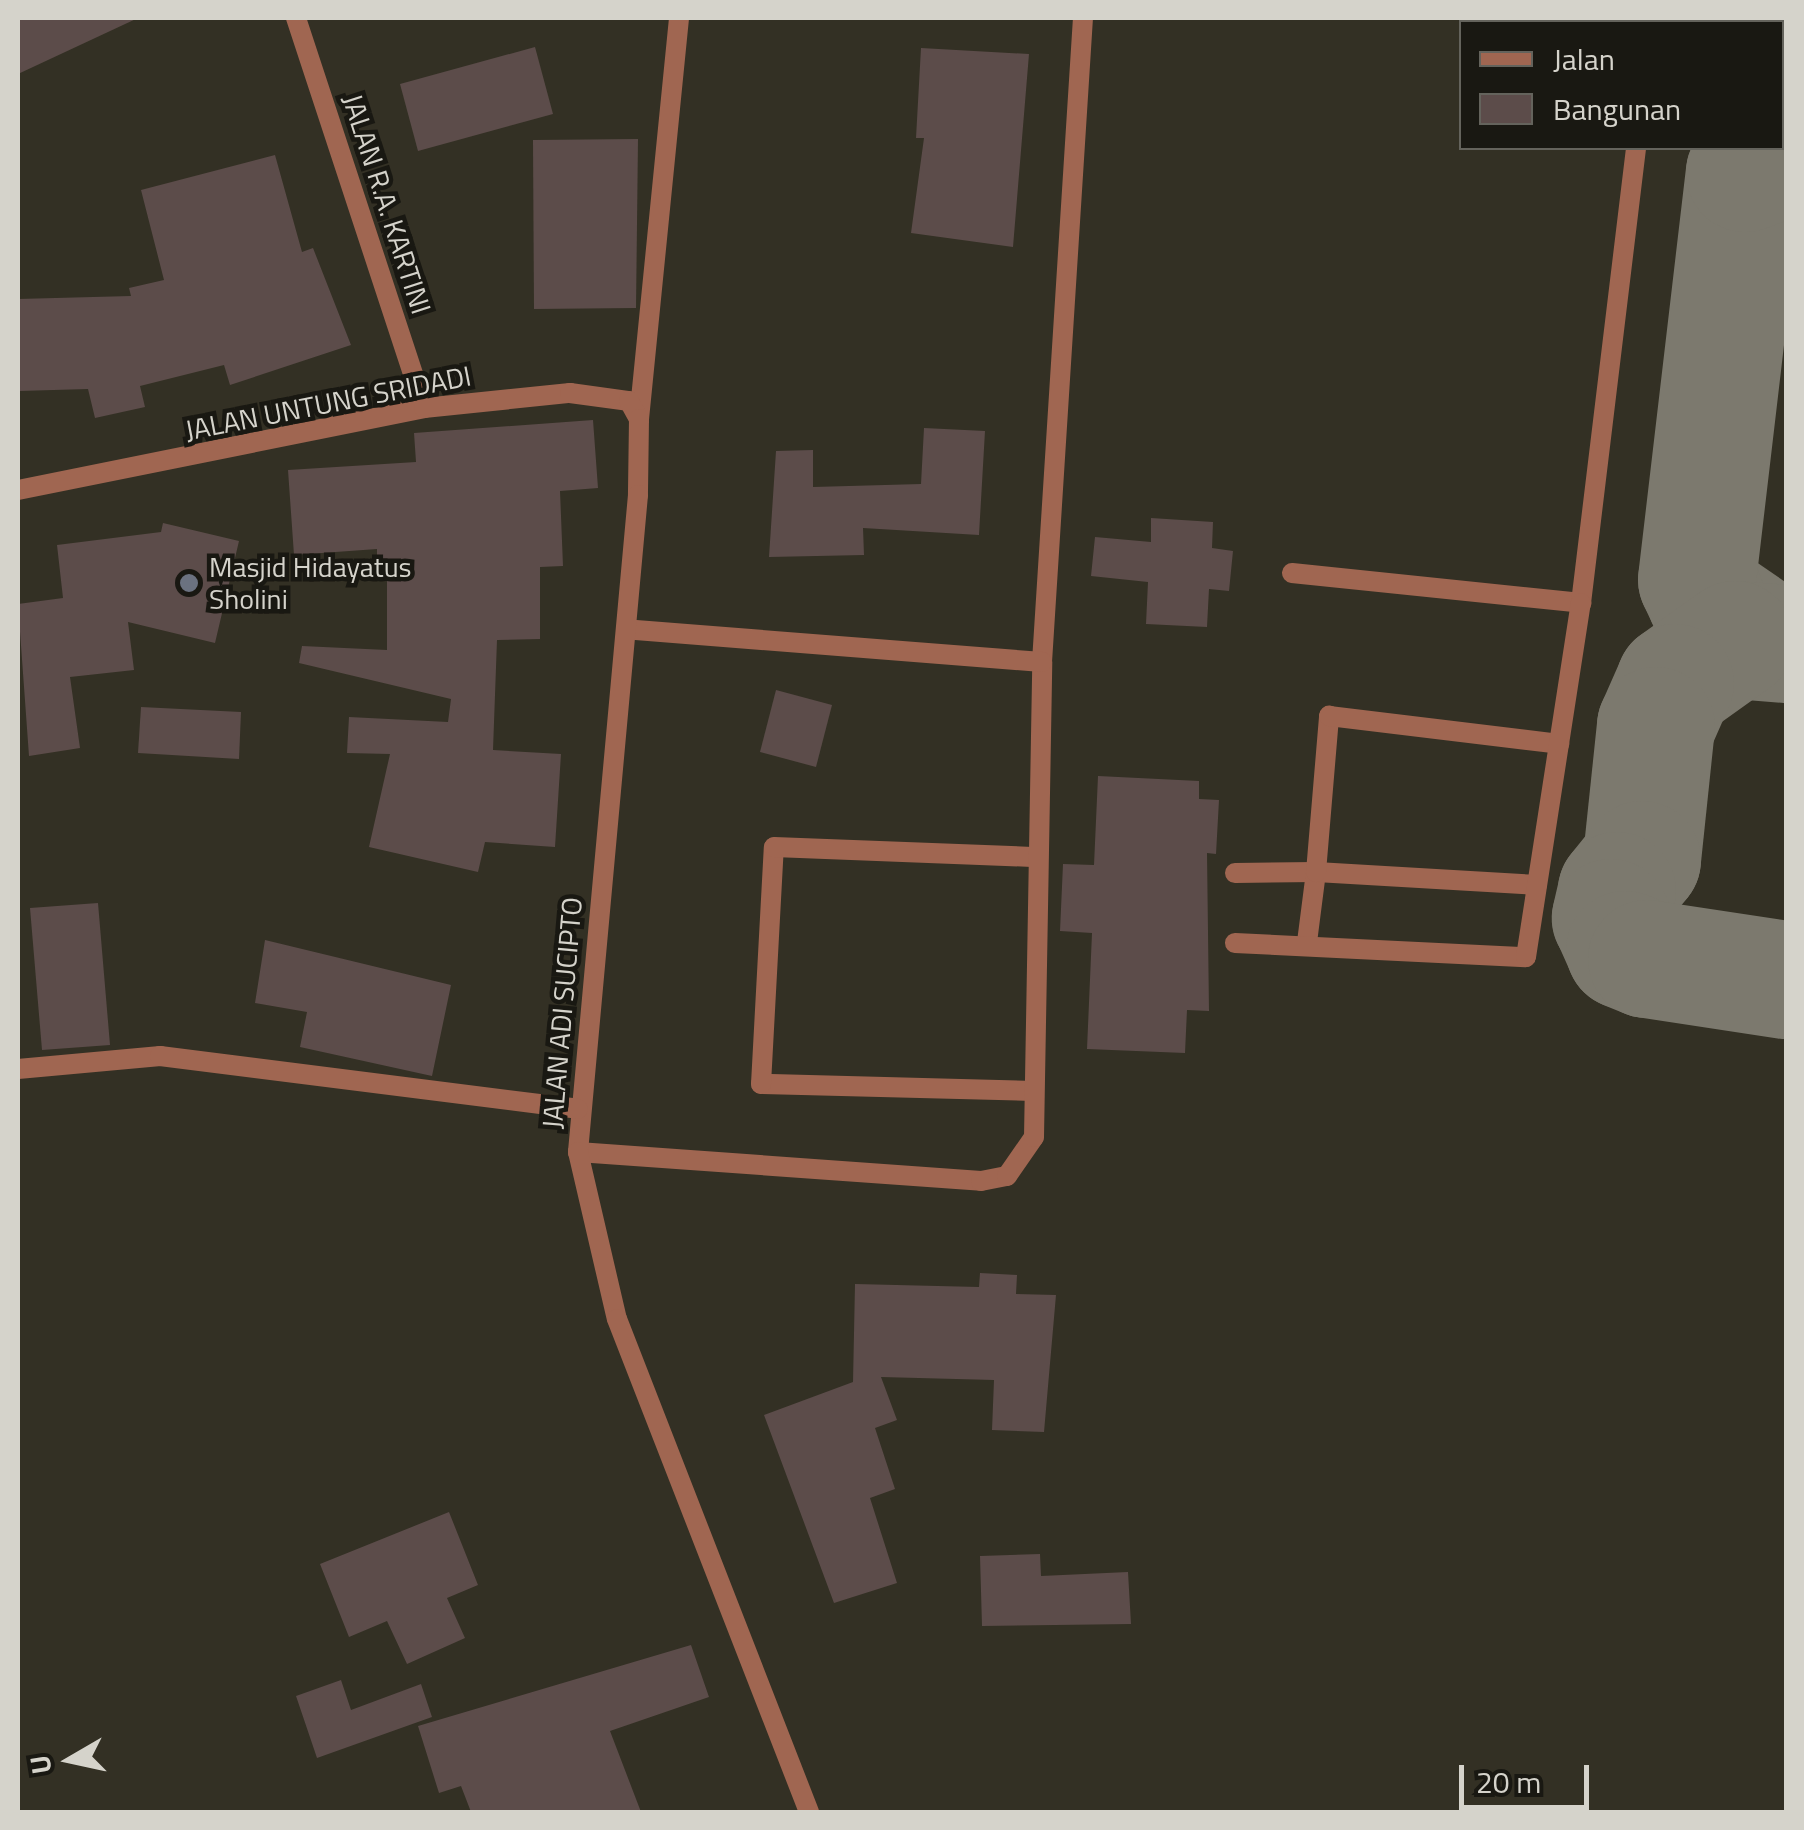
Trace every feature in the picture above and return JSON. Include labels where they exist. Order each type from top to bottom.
[{"type":"street","name":"JALAN R.A. KARTINI","points":[[296,18],[424,408]]},
{"type":"street","name":"JALAN ADI SUCIPTO","points":[[678,18],[639,419],[626,630],[578,1109],[578,1152],[616,1319],[809,1812]]},
{"type":"street","points":[[578,1152],[981,1182],[1025,1159],[1034,1091],[1042,662],[1083,18]]},
{"type":"street","points":[[1236,943],[1307,942],[1526,957],[1580,603],[1636,150]]},
{"type":"street","name":"JALAN UNTUNG SRIDADI","points":[[18,490],[424,408],[570,392],[629,401],[639,419]]},
{"type":"street","points":[[1292,573],[1580,603]]},
{"type":"street","points":[[626,630],[1042,662]]},
{"type":"street","points":[[1307,942],[1328,716],[1559,744]]},
{"type":"street","points":[[1034,1091],[761,1084],[774,847],[1038,857]]},
{"type":"street","points":[[1235,872],[1316,872],[1537,884]]},
{"type":"street","points":[[18,1069],[160,1056],[578,1109]]},
{"type":"building","points":[[18,18],[138,18],[18,74]]},
{"type":"building","points":[[535,47],[553,114],[418,151],[400,84]]},
{"type":"building","points":[[921,48],[1029,54],[1013,247],[911,233],[924,138],[916,138]]},
{"type":"building","points":[[638,139],[636,308],[534,309],[533,140]]},
{"type":"building","points":[[275,155],[302,252],[313,248],[351,345],[230,385],[224,365],[140,386],[145,407],[95,418],[88,389],[19,391],[18,299],[131,296],[129,288],[164,280],[141,190]]},
{"type":"building","points":[[593,420],[598,488],[560,491],[563,566],[540,567],[540,639],[497,640],[493,750],[561,754],[555,847],[485,842],[478,872],[369,847],[390,754],[347,753],[349,717],[448,722],[451,699],[299,663],[302,646],[387,650],[387,570],[377,570],[377,549],[294,555],[288,470],[416,462],[414,433]]},
{"type":"building","points":[[924,428],[985,431],[979,535],[863,528],[864,555],[769,557],[776,451],[813,450],[813,487],[921,484]]},
{"type":"building","points":[[1151,518],[1213,522],[1212,548],[1233,551],[1229,591],[1209,589],[1207,627],[1146,624],[1148,582],[1091,576],[1095,537],[1151,542]]},
{"type":"building","points":[[163,523],[239,541],[215,643],[128,622],[134,670],[70,677],[80,748],[29,756],[18,604],[63,598],[57,545],[161,532]]},
{"type":"building","points":[[776,690],[832,705],[816,767],[760,752]]},
{"type":"building","points":[[141,707],[241,712],[239,759],[138,753]]},
{"type":"building","points":[[1098,776],[1199,781],[1199,799],[1219,800],[1216,854],[1207,853],[1209,1011],[1187,1010],[1185,1053],[1087,1049],[1092,933],[1060,931],[1063,864],[1094,865]]},
{"type":"building","points":[[98,903],[110,1045],[42,1050],[30,908]]},
{"type":"building","points":[[265,940],[451,985],[432,1076],[300,1047],[307,1012],[255,1003]]},
{"type":"building","points":[[980,1273],[1017,1275],[1016,1294],[1056,1295],[1044,1432],[992,1430],[994,1380],[881,1377],[897,1420],[875,1428],[895,1489],[870,1498],[897,1583],[834,1603],[764,1415],[853,1382],[855,1284],[979,1287]]},
{"type":"building","points":[[449,1512],[478,1585],[447,1598],[465,1638],[407,1664],[387,1621],[349,1637],[320,1564]]},
{"type":"building","points":[[1040,1554],[1041,1576],[1128,1572],[1131,1624],[982,1626],[980,1556]]},
{"type":"building","points":[[691,1645],[709,1697],[610,1731],[641,1812],[471,1812],[461,1786],[439,1793],[418,1726]]},
{"type":"building","points":[[341,1680],[351,1710],[421,1684],[432,1717],[317,1758],[296,1696]]},
{"type":"taxiway","points":[[1767,641],[1706,599],[1697,580],[1745,173],[1786,158]]},
{"type":"taxiway","points":[[1786,644],[1735,640],[1675,683],[1656,726],[1642,860],[1617,891],[1611,918],[1625,950],[1647,959],[1786,980]]},
{"type":"place","name":"Masjid Hidayatus Sholini","points":[[189,583]]}]
